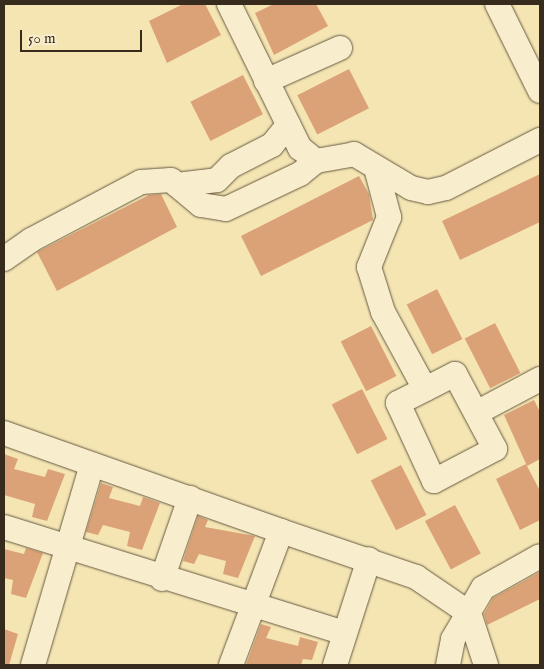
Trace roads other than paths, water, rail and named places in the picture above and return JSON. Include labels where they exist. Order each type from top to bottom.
[{"type":"street","points":[[229,4],[300,148],[316,161]]},
{"type":"street","points":[[497,4],[540,91]]},
{"type":"street","points":[[266,81],[340,48]]},
{"type":"street","points":[[4,259],[30,240],[141,182],[156,178],[177,184],[217,180],[231,166],[272,145],[288,125]]},
{"type":"street","points":[[177,184],[201,205],[226,209],[300,174],[316,161],[354,154],[411,188],[428,192],[446,188],[540,140]]},
{"type":"street","points":[[376,168],[389,217],[369,266],[383,312],[425,389]]},
{"type":"street","points":[[455,374],[478,412],[495,450],[434,481],[398,403],[455,374]]},
{"type":"street","points":[[478,412],[540,379]]},
{"type":"street","points":[[4,433],[416,577],[469,613],[486,665]]},
{"type":"street","points":[[33,665],[70,548],[92,464]]},
{"type":"street","points":[[162,579],[190,498]]},
{"type":"street","points":[[4,527],[250,607],[346,633]]},
{"type":"street","points":[[232,665],[250,607],[281,530]]},
{"type":"street","points":[[448,665],[453,639],[483,588],[540,556]]},
{"type":"street","points":[[335,665],[369,559]]}]
